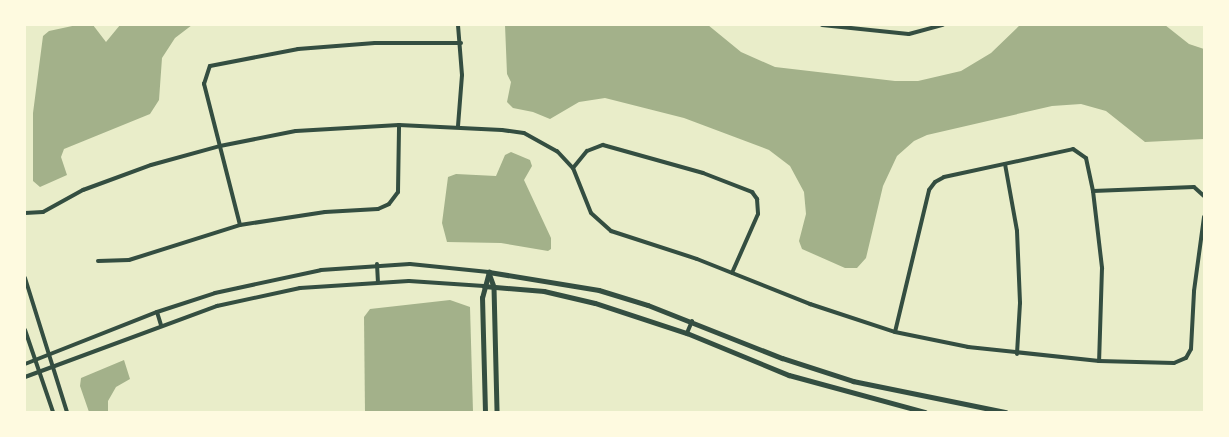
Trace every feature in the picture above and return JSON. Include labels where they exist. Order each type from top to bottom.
[{"type":"street","points":[[458,25],[461,43],[458,126]]},
{"type":"street","points":[[822,25],[909,34],[943,25]]},
{"type":"street","points":[[240,225],[204,77],[210,66],[298,49],[375,43],[461,43]]},
{"type":"street","points":[[98,261],[130,260],[240,225],[325,212],[378,209],[394,199],[398,192],[399,125]]},
{"type":"street","points":[[25,213],[43,212],[83,190],[151,165],[220,146],[296,131],[399,125],[458,126],[524,134],[544,141],[573,168],[591,213],[611,230],[895,332],[1017,354],[1099,361],[1174,362],[1186,358],[1191,348],[1194,291],[1204,217]]},
{"type":"street","points":[[573,168],[587,151],[603,145],[703,172],[752,192],[757,198],[758,214],[732,273]]},
{"type":"street","points":[[895,332],[929,190],[936,182],[944,177],[1063,151],[1080,152],[1086,158],[1093,191],[1102,268],[1099,361]]},
{"type":"street","points":[[1005,164],[1016,231],[1020,303],[1017,354]]},
{"type":"street","points":[[1093,191],[1187,186],[1201,190],[1204,196]]},
{"type":"street","points":[[377,264],[378,282]]},
{"type":"street","points":[[25,364],[157,312],[251,285],[321,270],[377,264],[489,272],[598,290],[692,321],[782,358],[853,381],[1006,412]]},
{"type":"street","points":[[485,412],[482,298],[489,272]]},
{"type":"street","points":[[489,272],[494,288],[497,412]]},
{"type":"street","points":[[25,278],[66,412]]},
{"type":"street","points":[[25,377],[161,325],[255,297],[327,284],[448,282],[544,292],[595,303],[686,333],[789,375],[925,412]]},
{"type":"street","points":[[251,285],[255,297]]},
{"type":"street","points":[[157,312],[161,325]]},
{"type":"street","points":[[686,333],[692,321]]},
{"type":"street","points":[[25,330],[53,412]]},
{"type":"shaded area","points":[[77,25],[93,25],[106,42],[120,25],[192,25],[175,38],[162,58],[159,100],[150,114],[64,149],[61,157],[67,175],[40,187],[33,181],[33,113],[43,36],[49,31]]},
{"type":"shaded area","points":[[505,25],[708,25],[741,52],[775,67],[895,81],[918,81],[961,71],[991,53],[1020,25],[1165,25],[1189,44],[1204,49],[1204,139],[1145,142],[1106,111],[1081,104],[1052,106],[927,135],[914,141],[897,156],[883,186],[866,258],[857,268],[845,268],[802,249],[799,241],[806,214],[804,192],[790,166],[769,150],[684,118],[605,98],[579,102],[550,119],[533,112],[513,108],[507,102],[511,82],[507,74]]},
{"type":"shaded area","points":[[511,152],[530,160],[532,166],[524,180],[551,238],[551,249],[548,251],[501,243],[447,242],[442,223],[448,177],[456,174],[496,176],[505,155]]},
{"type":"shaded area","points":[[450,300],[470,307],[473,412],[365,412],[364,317],[370,309]]},
{"type":"shaded area","points":[[124,360],[130,379],[116,387],[108,401],[108,412],[89,412],[80,386],[81,378]]}]
